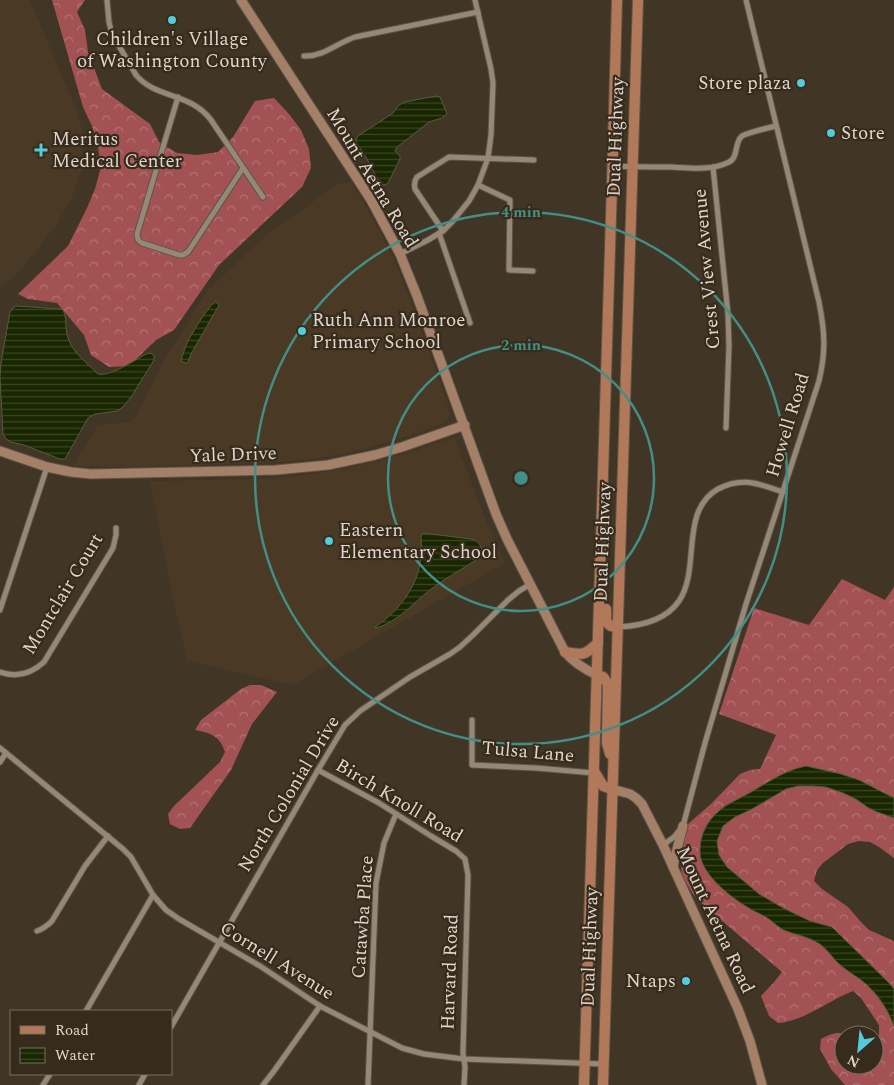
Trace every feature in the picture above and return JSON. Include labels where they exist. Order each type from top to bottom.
[{"type":"main road","name":"Dual Highway","points":[[584,1085],[617,0]]},
{"type":"main road","name":"Dual Highway","points":[[603,1085],[638,0]]},
{"type":"main road","points":[[602,514],[608,529],[605,619],[609,625],[618,627]]},
{"type":"main road","points":[[565,652],[585,654],[598,643]]},
{"type":"main road","points":[[597,675],[603,677],[608,684],[607,743],[614,765]]},
{"type":"main road","points":[[594,771],[603,786],[612,789]]},
{"type":"main road","points":[[593,804],[612,805]]},
{"type":"street","points":[[107,0],[112,34],[136,75],[149,87],[196,105],[206,113],[263,198]]},
{"type":"street","name":"Mount Aetna Road","points":[[241,0],[371,200],[400,254],[506,539],[565,652],[578,664],[597,675]]},
{"type":"street","points":[[400,254],[441,232],[461,212],[478,185],[488,158],[493,83],[475,0]]},
{"type":"street","name":"Howell Road","points":[[683,826],[746,604],[819,381],[825,339],[819,302],[746,0]]},
{"type":"street","points":[[304,56],[318,55],[355,37],[478,12]]},
{"type":"street","points":[[178,98],[137,234],[139,241],[178,254],[186,254],[243,168]]},
{"type":"street","points":[[613,166],[713,167],[722,165],[733,160],[739,140],[743,135],[776,126]]},
{"type":"street","points":[[470,323],[441,232],[415,189],[415,180],[449,157],[534,160]]},
{"type":"street","name":"Crest View Avenue","points":[[713,167],[729,330],[726,428]]},
{"type":"street","points":[[478,185],[510,200],[508,270],[533,271]]},
{"type":"street","name":"Yale Drive","points":[[0,451],[48,467],[71,472],[110,474],[305,468],[375,455],[465,425]]},
{"type":"street","points":[[0,610],[48,467]]},
{"type":"street","points":[[618,627],[633,626],[659,618],[668,612],[680,599],[686,586],[694,525],[697,515],[708,497],[723,486],[741,481],[758,483],[783,492]]},
{"type":"street","name":"Montclair Court","points":[[0,672],[13,676],[32,672],[44,662],[113,548],[116,528]]},
{"type":"street","name":"North Colonial Drive","points":[[172,1025],[345,725],[410,677],[460,647],[508,600],[529,585]]},
{"type":"street","name":"Tulsa Lane","points":[[472,720],[472,765],[594,771]]},
{"type":"street","name":"Cornell Avenue","points":[[0,748],[131,857],[158,903],[173,915],[260,966],[320,1006],[402,1048],[414,1052],[464,1059],[603,1064]]},
{"type":"street","points":[[0,762],[6,753]]},
{"type":"street","name":"Birch Knoll Road","points":[[318,770],[379,803],[456,850],[465,859]]},
{"type":"street","name":"Mount Aetna Road","points":[[612,789],[630,794],[642,804],[663,845],[738,1009],[750,1041],[762,1085]]},
{"type":"street","name":"Catawba Place","points":[[368,1085],[376,883],[384,843],[396,814]]},
{"type":"street","points":[[663,845],[674,837],[683,826]]},
{"type":"street","points":[[673,867],[683,826]]},
{"type":"street","points":[[37,931],[52,920],[85,866],[108,836]]},
{"type":"street","name":"Harvard Road","points":[[464,1085],[463,1053],[468,875],[465,859]]},
{"type":"street","points":[[87,1010],[153,896]]},
{"type":"street","points":[[263,1085],[320,1006]]},
{"type":"shaded area","name":"Meritus Medical Center","points":[[0,0],[30,0],[76,109],[83,132],[82,168],[73,195],[57,224],[25,265],[0,289]]},
{"type":"shaded area","name":"Ruth Ann Monroe Primary School","points":[[352,182],[394,258],[410,299],[451,413],[444,423],[412,435],[349,453],[306,460],[112,467],[74,466],[81,451],[98,425],[131,422],[137,415],[162,364],[207,291],[265,236],[339,183]]},
{"type":"shaded area","name":"Eastern Elementary School","points":[[454,437],[485,518],[505,563],[293,685],[187,661],[150,481],[262,479],[305,475],[350,468],[404,454]]},
{"type":"green space","points":[[52,0],[85,0],[77,12],[85,30],[88,52],[102,89],[150,124],[159,142],[177,153],[197,155],[218,152],[233,137],[255,101],[274,98],[301,130],[309,149],[311,168],[302,187],[219,265],[174,330],[156,340],[129,366],[109,367],[91,355],[84,335],[57,303],[28,299],[18,294],[68,246],[95,189],[101,167],[92,126],[83,107]]},
{"type":"green space","points":[[842,579],[885,600],[894,587],[894,798],[859,780],[806,766],[726,805],[712,818],[702,835],[722,888],[749,908],[785,930],[819,943],[837,961],[863,981],[876,995],[888,1011],[894,1026],[894,1085],[845,1085],[836,1075],[884,1075],[884,1025],[879,1025],[861,998],[853,991],[807,1015],[778,1023],[769,1016],[761,996],[782,972],[700,902],[682,876],[683,845],[688,824],[711,804],[740,774],[760,769],[776,735],[719,714],[754,608],[809,625]]},
{"type":"green space","points":[[250,685],[261,685],[277,692],[252,724],[231,770],[190,828],[180,829],[170,824],[168,814],[174,806],[220,762],[225,752],[218,739],[214,736],[195,730],[201,720],[241,689]]},
{"type":"green space","points":[[798,786],[813,786],[834,790],[848,795],[868,808],[894,818],[894,858],[870,842],[859,841],[848,844],[823,863],[817,870],[814,881],[848,907],[869,930],[894,941],[894,989],[832,927],[810,921],[759,894],[727,867],[719,855],[717,841],[723,826],[735,817],[786,789]]},
{"type":"green space","points":[[834,1033],[834,1072],[820,1049],[821,1039]]},
{"type":"water","points":[[436,96],[440,97],[447,114],[442,118],[429,122],[397,147],[395,151],[400,156],[400,159],[388,183],[383,185],[377,178],[356,139],[393,113],[399,105]]},
{"type":"water","points":[[216,301],[219,305],[188,362],[181,361],[193,332],[205,313]]},
{"type":"water","points":[[16,306],[63,310],[71,346],[98,374],[116,371],[146,354],[151,353],[154,356],[154,360],[123,407],[117,411],[95,414],[88,418],[65,459],[60,459],[11,442],[3,434],[1,363],[10,312]]},
{"type":"water","points":[[423,533],[474,540],[479,544],[482,554],[479,558],[424,595],[398,617],[376,628],[401,604],[413,585],[420,563],[421,536]]},
{"type":"water","points":[[806,766],[859,780],[894,798],[894,818],[877,812],[843,793],[826,787],[798,786],[786,789],[735,817],[723,826],[717,841],[719,855],[727,867],[759,894],[810,921],[832,927],[894,989],[894,1026],[877,995],[861,980],[840,965],[824,947],[811,939],[783,930],[734,898],[721,888],[710,875],[701,859],[700,845],[703,833],[710,820],[720,810],[779,776]]},
{"type":"place","name":"Children's Village of Washington County","points":[[172,20]]},
{"type":"place","name":"Store plaza","points":[[801,83]]},
{"type":"place","name":"Store","points":[[831,133]]},
{"type":"place","name":"Meritus Medical Center","points":[[41,150]]},
{"type":"place","name":"Ruth Ann Monroe Primary School","points":[[302,331]]},
{"type":"place","name":"Eastern Elementary School","points":[[329,541]]},
{"type":"place","name":"Ntaps","points":[[686,981]]}]
